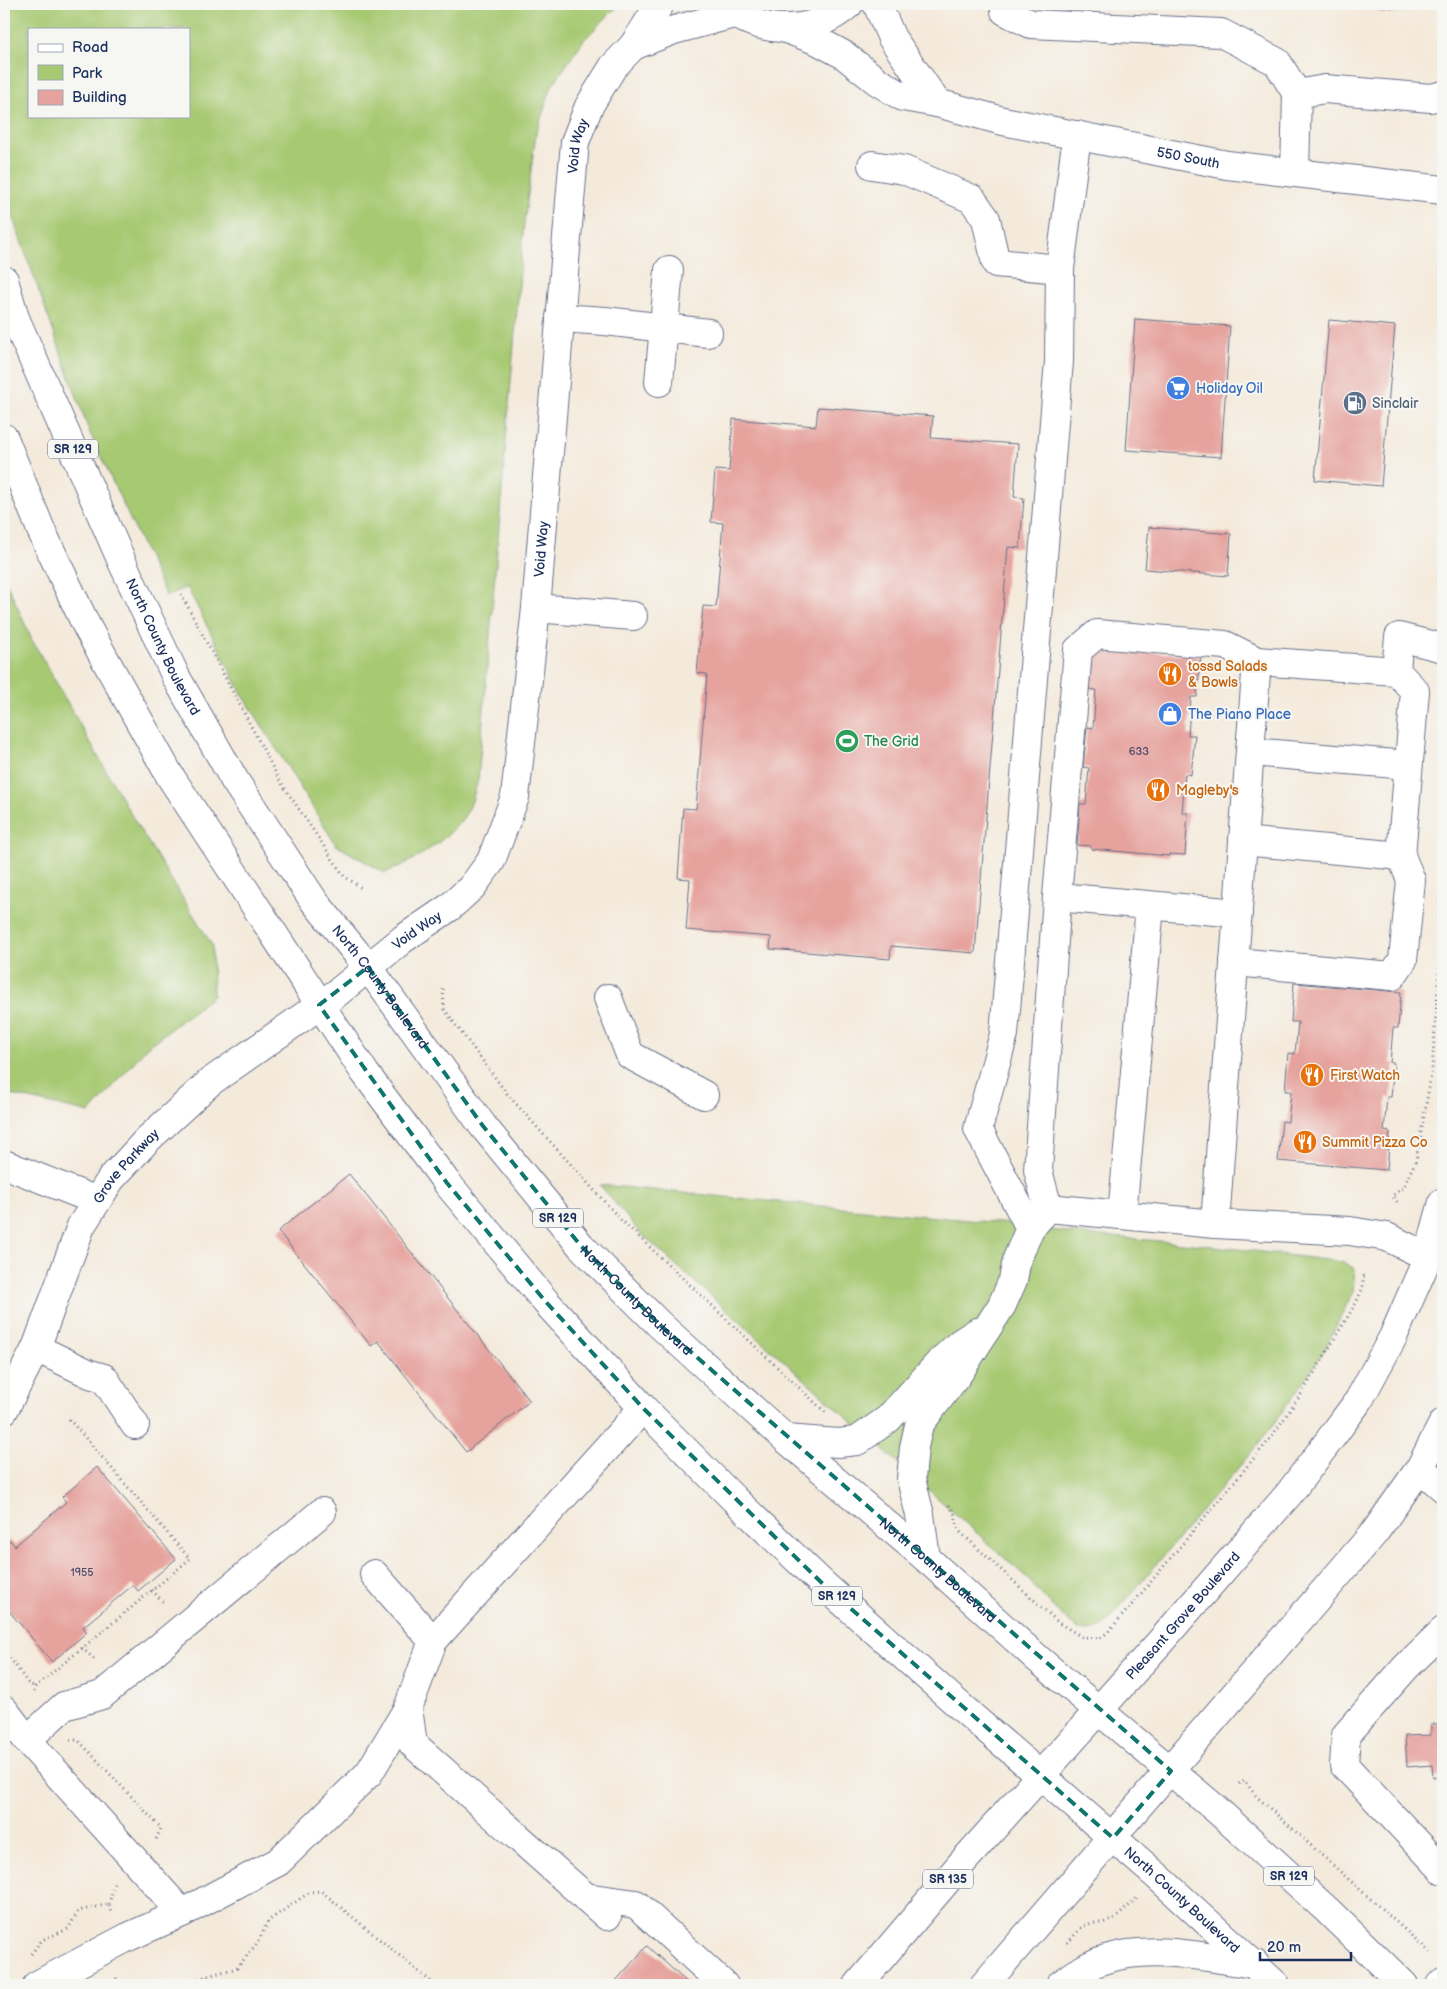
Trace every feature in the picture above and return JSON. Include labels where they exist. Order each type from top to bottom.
[{"type":"main road","points":[[633,46],[660,4]]},
{"type":"main road","points":[[633,46],[728,9],[759,25],[786,29],[814,25],[839,13],[849,4]]},
{"type":"main road","points":[[877,4],[892,38],[937,103]]},
{"type":"main road","points":[[1005,4],[1005,11],[1031,24],[1221,34],[1277,62],[1297,94],[1294,172]]},
{"type":"main road","name":"550 South","points":[[786,29],[818,41],[844,55],[877,81],[903,97],[937,103],[1002,121],[1227,165],[1443,190]]},
{"type":"main road","name":"Void Way","points":[[328,999],[403,939],[450,907],[472,887],[491,861],[515,797],[536,608],[575,142],[589,106],[613,67],[633,46]]},
{"type":"main road","points":[[1297,94],[1325,89],[1431,98],[1443,95]]},
{"type":"main road","points":[[1030,1228],[978,1129],[1004,1034],[1006,985],[1059,360],[1060,269],[1077,135]]},
{"type":"main road","points":[[872,165],[904,170],[972,199],[986,219],[996,263],[1060,269]]},
{"type":"main road","points":[[659,382],[669,270]]},
{"type":"main road","name":"North County Boulevard","points":[[4,280],[15,318],[123,564],[176,677],[235,781],[314,900],[368,967],[483,1126],[581,1246],[660,1326],[786,1439],[926,1558],[1038,1658],[1217,1810],[1327,1910],[1404,1985]]},
{"type":"main road","points":[[560,318],[708,333]]},
{"type":"main road","name":"North County Boulevard","points":[[4,438],[41,530],[87,627],[170,776],[328,999],[365,1073],[447,1183],[546,1302],[642,1408],[734,1499],[825,1586],[1113,1838],[1255,1964],[1276,1985]]},
{"type":"main road","points":[[536,608],[633,616]]},
{"type":"main road","points":[[1048,1208],[1038,1170],[1057,897],[1078,650],[1096,634],[1225,645],[1257,661],[1396,671],[1414,691],[1401,856],[1411,880],[1403,960],[1392,976],[1234,962]]},
{"type":"main road","points":[[1396,671],[1399,638],[1443,648]]},
{"type":"main road","points":[[1214,1224],[1257,661]]},
{"type":"main road","points":[[1250,752],[1408,765]]},
{"type":"main road","points":[[1243,841],[1401,856]]},
{"type":"main road","points":[[1057,897],[1238,913]]},
{"type":"main road","points":[[1122,1215],[1150,906]]},
{"type":"main road","points":[[608,998],[630,1055],[704,1095]]},
{"type":"main road","name":"Grove Parkway","points":[[4,1410],[36,1348],[81,1226],[111,1179],[147,1140],[210,1082],[328,999]]},
{"type":"main road","points":[[4,1164],[97,1201]]},
{"type":"main road","name":"Pleasant Grove Boulevard","points":[[858,1985],[960,1864],[1288,1495],[1359,1400],[1393,1337],[1428,1257],[1443,1202]]},
{"type":"main road","points":[[1048,1208],[1214,1224],[1350,1231],[1386,1237],[1428,1257]]},
{"type":"main road","points":[[926,1558],[920,1515],[911,1479],[914,1447],[919,1425],[958,1374],[992,1322],[1013,1280],[1017,1259],[1030,1228],[1048,1208]]},
{"type":"main road","points":[[786,1439],[838,1443],[858,1441],[888,1419],[960,1343],[992,1322]]},
{"type":"main road","points":[[36,1348],[90,1374],[104,1378],[135,1425]]},
{"type":"main road","points":[[37,1985],[128,1937],[182,1913],[278,1862],[369,1773],[408,1708],[433,1641],[642,1408]]},
{"type":"main road","points":[[984,1985],[1376,1532],[1420,1468],[1443,1423]]},
{"type":"main road","points":[[1420,1468],[1443,1488]]},
{"type":"main road","points":[[27,1740],[64,1706],[102,1695],[322,1512]]},
{"type":"main road","points":[[374,1574],[433,1641]]},
{"type":"main road","points":[[1443,1631],[1406,1667],[1346,1735],[1344,1765],[1443,1870]]},
{"type":"main road","points":[[408,1708],[413,1744],[607,1916]]},
{"type":"main road","points":[[4,1710],[27,1740],[182,1913]]},
{"type":"main road","points":[[585,1897],[636,1904],[724,1985]]},
{"type":"main road","points":[[1060,1985],[1079,1971],[1106,1959],[1126,1954],[1168,1952],[1255,1964]]},
{"type":"main road","points":[[1440,1970],[1440,1985]]},
{"type":"path","points":[[181,594],[280,781],[344,876],[363,888]]},
{"type":"path","points":[[1397,1202],[1392,1196],[1402,1188],[1416,1160],[1431,1078],[1443,919]]},
{"type":"path","points":[[443,989],[444,1008],[508,1095],[621,1220],[830,1416]]},
{"type":"path","points":[[948,1504],[954,1512],[959,1531],[1059,1623],[1082,1638],[1100,1638],[1124,1614],[1270,1439],[1302,1393],[1356,1304],[1363,1287],[1363,1277],[1367,1274]]},
{"type":"path","points":[[33,1700],[35,1687],[190,1559],[69,1419]]},
{"type":"path","points":[[4,1650],[28,1683],[35,1687]]},
{"type":"path","points":[[70,1740],[78,1740],[161,1828],[156,1840]]},
{"type":"path","points":[[1239,1784],[1244,1780],[1256,1796],[1440,1970]]},
{"type":"path","points":[[112,1918],[109,1904],[117,1876]]},
{"type":"path","points":[[174,1985],[237,1968],[258,1942],[268,1921],[310,1892],[321,1891],[435,1985]]},
{"type":"path","points":[[1061,1950],[1084,1926],[1115,1918],[1137,1898]]},
{"type":"path","points":[[27,1958],[42,1940],[68,1929],[78,1911],[109,1904]]},
{"type":"path","points":[[4,1972],[16,1966]]},
{"type":"path","points":[[206,1977],[207,1985]]},
{"type":"path","points":[[116,1978],[120,1985]]},
{"type":"highlighted area","points":[[368,967],[483,1126],[581,1246],[660,1325],[1171,1771],[1113,1838],[825,1586],[643,1408],[546,1302],[447,1183],[319,1005]]},
{"type":"green space","points":[[4,4],[620,4],[583,41],[552,86],[536,133],[524,224],[478,780],[471,803],[464,817],[434,846],[409,862],[385,873],[336,845],[241,692],[187,587],[166,596],[89,431],[4,189]]},
{"type":"green space","points":[[4,577],[32,640],[133,818],[212,945],[213,996],[147,1047],[90,1113],[4,1093]]},
{"type":"green space","points":[[600,1185],[1021,1225],[1078,1234],[1205,1245],[1343,1262],[1355,1269],[1353,1292],[1324,1351],[1261,1441],[1105,1625],[1086,1631],[1071,1624],[1025,1576],[639,1232]]},
{"type":"building","points":[[1360,4],[1414,4],[1414,10]]},
{"type":"building","name":"Holiday Oil","points":[[1135,319],[1230,326],[1221,457],[1126,450]]},
{"type":"building","name":"Sinclair","points":[[1329,320],[1395,326],[1381,486],[1315,480]]},
{"type":"building","name":"The Grid","points":[[818,407],[933,416],[931,438],[1018,444],[1014,497],[1024,498],[1020,548],[1008,547],[975,953],[891,946],[890,959],[770,949],[771,937],[686,930],[690,879],[678,878],[683,808],[696,809],[707,674],[697,673],[703,606],[716,607],[723,523],[711,522],[715,470],[729,471],[733,419],[816,426]]},
{"type":"building","points":[[1149,527],[1231,534],[1228,576],[1145,569]]},
{"type":"building","points":[[1102,648],[1201,656],[1197,697],[1191,697],[1188,735],[1195,735],[1191,775],[1185,774],[1182,813],[1188,813],[1185,855],[1169,854],[1169,856],[1091,849],[1091,846],[1077,845],[1080,804],[1086,804],[1089,768],[1083,767],[1087,727],[1093,728],[1096,690],[1089,689],[1092,654]]},
{"type":"building","points":[[1294,983],[1401,992],[1398,1028],[1393,1028],[1390,1063],[1394,1063],[1391,1097],[1387,1097],[1384,1131],[1390,1132],[1387,1170],[1278,1161],[1282,1121],[1288,1122],[1291,1091],[1285,1091],[1288,1053],[1295,1054],[1298,1022],[1291,1022]]},
{"type":"building","points":[[349,1174],[530,1401],[466,1452],[378,1341],[371,1346],[278,1231]]},
{"type":"building","points":[[97,1467],[176,1559],[138,1591],[133,1585],[83,1627],[87,1632],[52,1662],[4,1605],[4,1545],[10,1540],[15,1546],[66,1502],[62,1497]]},
{"type":"building","points":[[1431,1724],[1443,1724],[1443,1776],[1433,1777],[1432,1765],[1407,1767],[1405,1736],[1431,1735]]},
{"type":"building","points":[[647,1946],[690,1985],[612,1985]]},
{"type":"place","name":"Holiday Oil","points":[[1178,388]]},
{"type":"place","name":"Sinclair","points":[[1355,403]]},
{"type":"place","name":"tossd Salads & Bowls","points":[[1170,674]]},
{"type":"place","name":"The Piano Place","points":[[1170,714]]},
{"type":"place","name":"The Grid","points":[[847,741]]},
{"type":"place","name":"Magleby's","points":[[1158,790]]},
{"type":"place","name":"First Watch","points":[[1312,1075]]},
{"type":"place","name":"Summit Pizza Co","points":[[1305,1142]]}]
